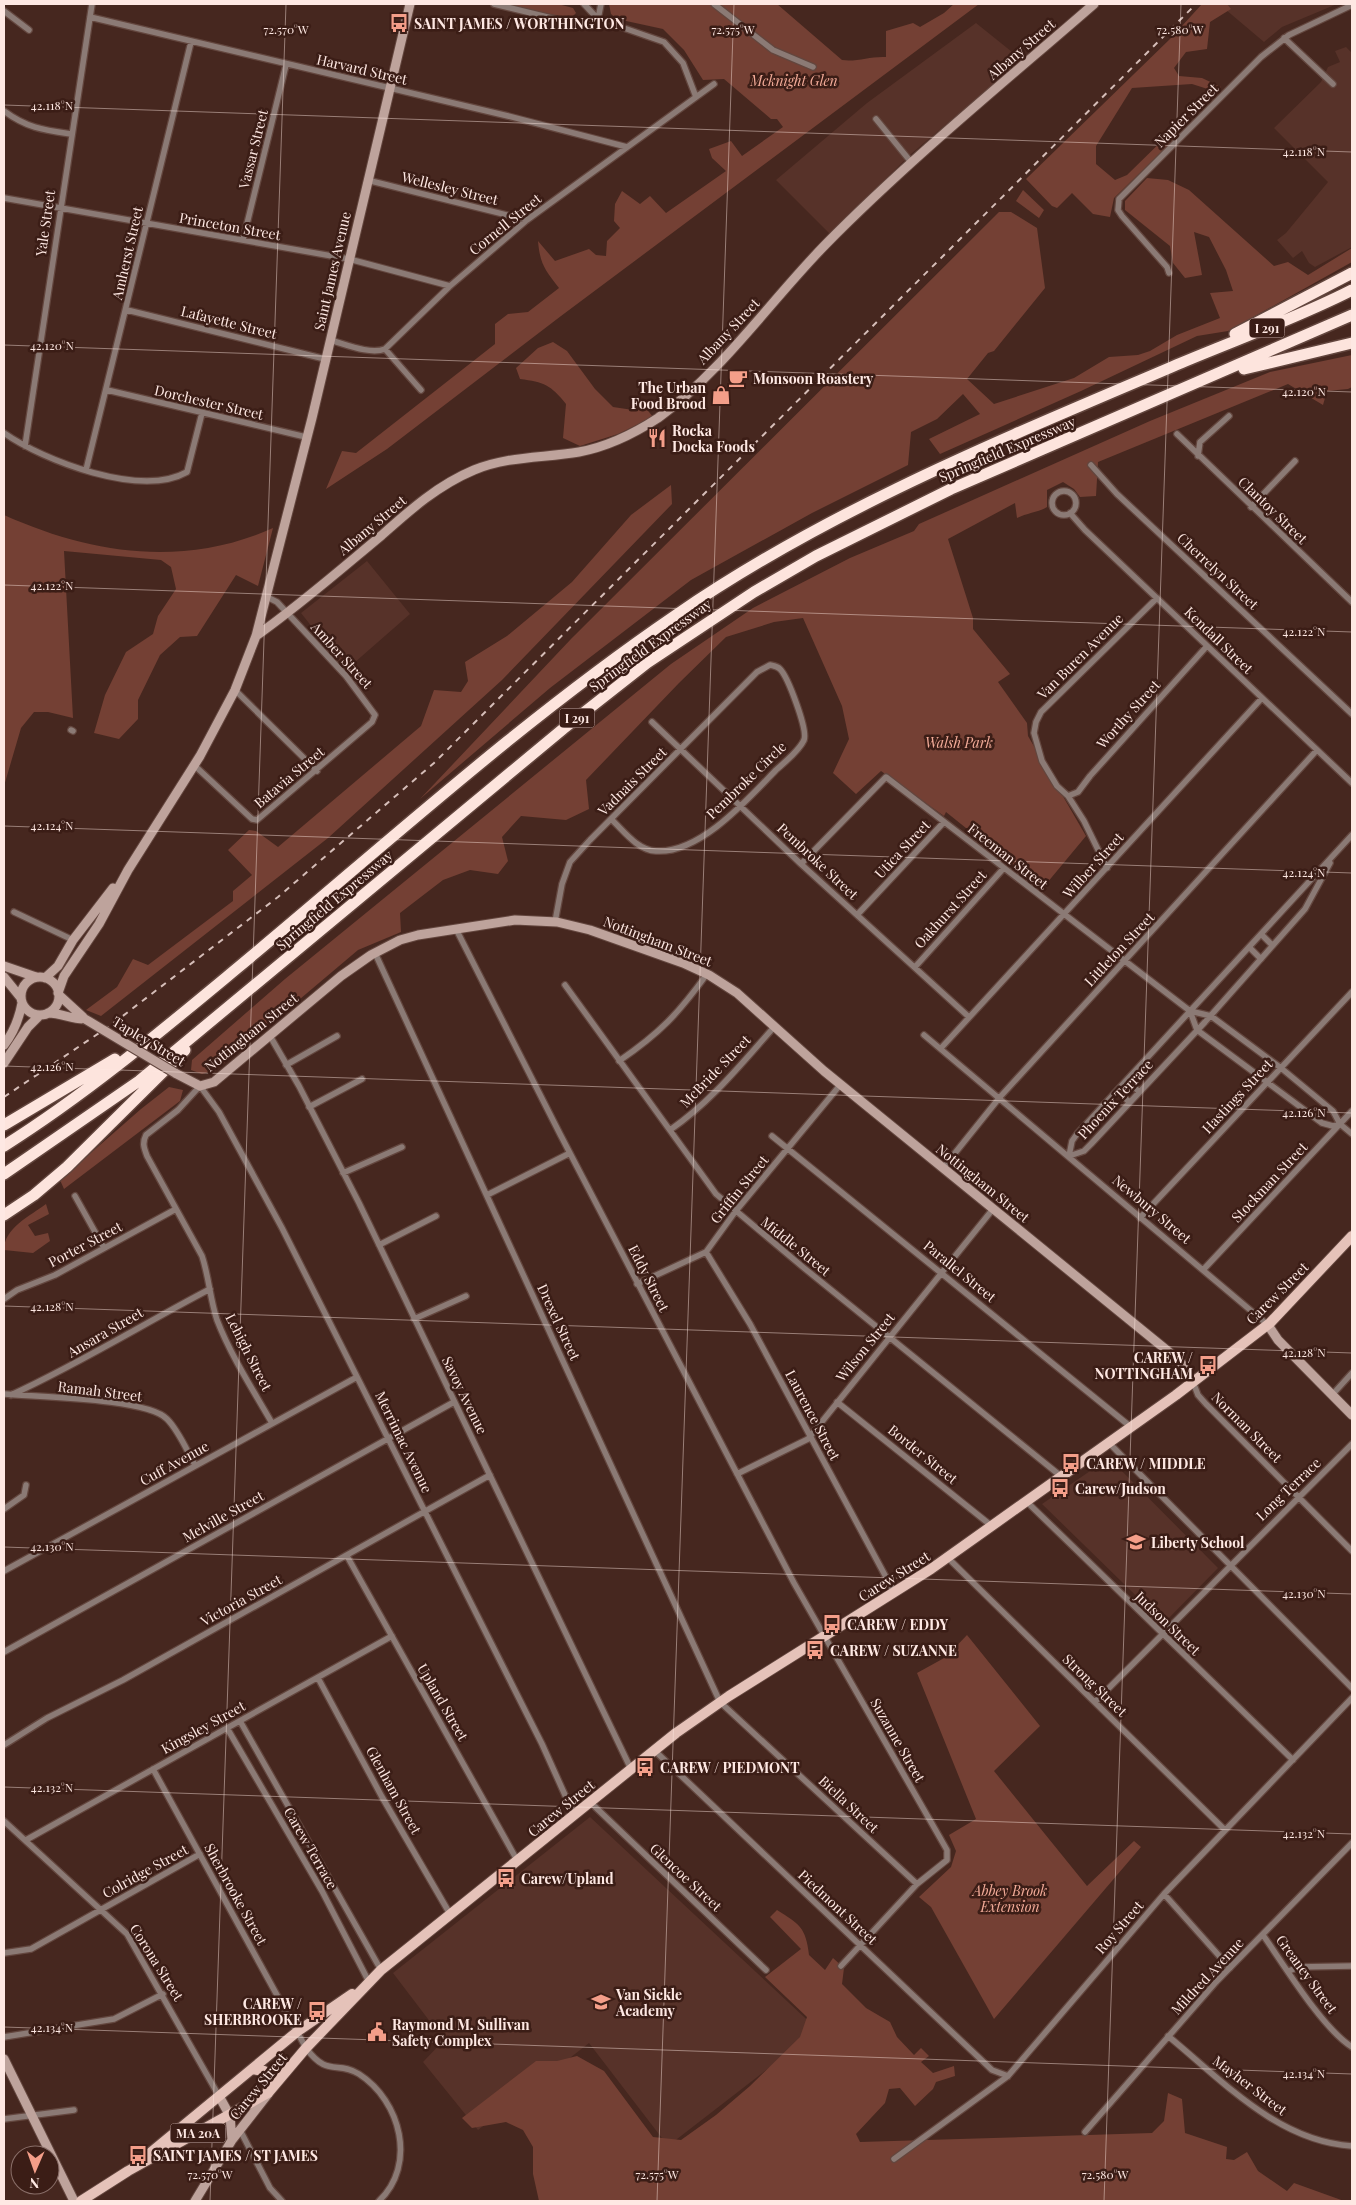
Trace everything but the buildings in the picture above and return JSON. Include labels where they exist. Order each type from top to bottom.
[{"type":"highway","points":[[1181,364],[1352,273]]},
{"type":"highway","name":"Springfield Expressway","points":[[4,1146],[82,1092],[169,1024],[529,724],[640,640],[698,600],[778,550],[857,508],[1086,404],[1352,290]]},
{"type":"highway","name":"Springfield Expressway","points":[[4,1174],[139,1080],[593,705],[647,663],[754,592],[816,556],[893,516],[1220,374],[1352,314]]},
{"type":"highway","points":[[1220,374],[1352,343]]},
{"type":"highway","points":[[6,1215],[67,1167],[163,1075],[215,1018]]},
{"type":"highway","points":[[4,1125],[97,1070],[169,1024]]},
{"type":"main road","name":"Saint James Avenue","points":[[128,870],[194,765],[235,690],[256,636],[281,544],[410,4]]},
{"type":"main road","name":"Albany Street","points":[[256,636],[287,613],[411,508],[473,470],[512,459],[583,451],[626,436],[660,416],[700,382],[823,247],[911,162],[1094,4]]},
{"type":"main road","points":[[4,1045],[19,1018],[25,985],[41,978],[58,966],[73,940],[128,870]]},
{"type":"main road","points":[[4,1063],[28,1027],[55,1008],[64,976],[99,924],[128,870]]},
{"type":"main road","name":"Nottingham Street","points":[[200,1086],[214,1082],[341,976],[375,953],[400,940],[515,920],[555,922],[632,944],[707,974],[737,993],[840,1084],[1180,1361],[1193,1382]]},
{"type":"main road","points":[[4,966],[54,983],[58,994]]},
{"type":"main road","points":[[4,977],[29,1012],[44,1014]]},
{"type":"main road","name":"Tapley Street","points":[[58,994],[85,1019],[200,1086]]},
{"type":"main road","name":"Tapley Street","points":[[44,1014],[60,1013],[78,1019],[85,1019]]},
{"type":"main road","name":"Carew Street","points":[[195,2201],[232,2140],[268,2093],[306,2048],[381,1970],[654,1750],[720,1702],[948,1558],[1193,1382],[1268,1325],[1352,1236]]},
{"type":"main road","name":"Newbury Street","points":[[1268,1325],[1278,1340],[1352,1415]]},
{"type":"main road","name":"Carew Street","points":[[232,2140],[230,2116],[218,2096],[298,2031],[370,1982]]},
{"type":"main road","points":[[4,2059],[74,2201]]},
{"type":"main road","points":[[252,2069],[264,2072],[269,2076],[268,2093]]},
{"type":"main road","name":"MA 20A","points":[[81,2201],[128,2172],[268,2093]]},
{"type":"main road","name":"MA 20A","points":[[128,2172],[218,2096]]},
{"type":"street","name":"Yale Street","points":[[25,446],[92,4]]},
{"type":"street","points":[[494,4],[576,24],[598,19]]},
{"type":"street","points":[[584,4],[598,19],[664,42],[683,63],[696,97]]},
{"type":"street","points":[[598,19],[601,4]]},
{"type":"street","points":[[714,4],[773,50],[813,67]]},
{"type":"street","name":"Napier Street","points":[[1169,272],[1167,267],[1122,216],[1118,210],[1119,199],[1261,57],[1284,38],[1352,5]]},
{"type":"street","points":[[4,11],[29,30]]},
{"type":"street","name":"Harvard Street","points":[[90,18],[390,88],[627,147]]},
{"type":"street","points":[[1284,38],[1333,84]]},
{"type":"street","name":"Amherst Street","points":[[86,470],[127,310],[191,42]]},
{"type":"street","name":"Vassar Street","points":[[244,240],[286,65]]},
{"type":"street","name":"Cornell Street","points":[[385,349],[450,286],[527,220],[714,84]]},
{"type":"street","points":[[4,111],[21,124],[38,130],[71,134]]},
{"type":"street","points":[[876,119],[911,162]]},
{"type":"street","name":"Wellesley Street","points":[[367,180],[527,220]]},
{"type":"street","name":"Princeton Street","points":[[4,198],[349,259],[450,286]]},
{"type":"street","name":"Lafayette Street","points":[[127,310],[325,359]]},
{"type":"street","points":[[330,340],[380,351],[385,349],[421,390]]},
{"type":"street","name":"Dorchester Street","points":[[106,390],[306,437]]},
{"type":"street","points":[[4,434],[56,461],[86,470],[119,478],[152,480],[176,478],[187,472],[202,413]]},
{"type":"street","points":[[1198,456],[1200,442],[1229,416]]},
{"type":"street","name":"Clantoy Street","points":[[1177,434],[1352,602]]},
{"type":"street","points":[[1252,507],[1294,461]]},
{"type":"street","name":"Cherrelyn Street","points":[[1091,465],[1124,500],[1352,714]]},
{"type":"street","name":"Kendall Street","points":[[1068,492],[1074,496],[1076,504],[1070,513],[1062,514],[1053,508],[1053,499],[1058,493],[1068,492]]},
{"type":"street","name":"Kendall Street","points":[[1070,513],[1352,783]]},
{"type":"street","name":"Amber Street","points":[[267,597],[277,602],[346,676],[375,715]]},
{"type":"street","name":"Van Buren Avenue","points":[[1107,868],[1084,821],[1068,796],[1062,793],[1042,761],[1035,739],[1037,718],[1157,598]]},
{"type":"street","name":"Worthy Street","points":[[1068,796],[1081,789],[1096,769],[1207,646]]},
{"type":"street","name":"Pembroke Circle","points":[[611,819],[642,848],[652,851],[667,851],[689,843],[713,830],[741,806],[795,752],[805,737],[805,728],[782,671],[770,665],[761,668],[754,674]]},
{"type":"street","name":"Vadnais Street","points":[[555,922],[562,884],[570,862],[754,674]]},
{"type":"street","points":[[235,690],[317,771]]},
{"type":"street","name":"Wilber Street","points":[[942,1047],[1262,698]]},
{"type":"street","name":"Batavia Street","points":[[194,765],[252,819],[257,820],[317,771],[372,722],[375,715]]},
{"type":"street","name":"Pembroke Street","points":[[652,722],[801,864],[969,1017]]},
{"type":"street","name":"Littleton Street","points":[[943,1168],[1000,1098],[1317,750]]},
{"type":"street","name":"Freeman Street","points":[[801,864],[886,777],[1003,869],[1190,1011]]},
{"type":"street","name":"Utica Street","points":[[858,914],[944,822]]},
{"type":"street","name":"Phoenix Terrace","points":[[1335,855],[1305,908],[1211,1016],[1084,1151],[1069,1156],[1072,1141],[1077,1134],[1335,855],[1352,834]]},
{"type":"street","name":"Oakhurst Street","points":[[915,967],[1003,869]]},
{"type":"street","points":[[14,912],[73,940]]},
{"type":"street","name":"Eddy Street","points":[[456,929],[637,1284],[794,1582],[825,1635]]},
{"type":"street","points":[[1261,934],[1272,945]]},
{"type":"street","points":[[1249,947],[1261,959]]},
{"type":"street","name":"Drexel Street","points":[[375,953],[720,1702]]},
{"type":"street","points":[[619,1061],[653,1038],[679,1012],[707,974]]},
{"type":"street","name":"Middle Street","points":[[565,985],[716,1194],[735,1212],[1062,1477]]},
{"type":"street","name":"Hastings Street","points":[[1140,1218],[1352,992]]},
{"type":"street","points":[[1190,1011],[1211,1016],[1282,1068],[1333,1111],[1340,1124],[1352,1134]]},
{"type":"street","points":[[1190,1011],[1197,1030],[1322,1122],[1333,1126],[1340,1124]]},
{"type":"street","name":"McBride Street","points":[[670,1130],[696,1112],[775,1026]]},
{"type":"street","name":"Newbury Street","points":[[924,1035],[942,1047],[1140,1218],[1268,1325]]},
{"type":"street","name":"Savoy Avenue","points":[[270,1036],[310,1107],[379,1245],[631,1769]]},
{"type":"street","points":[[286,1065],[337,1036]]},
{"type":"street","points":[[310,1107],[362,1079]]},
{"type":"street","points":[[1128,1080],[1139,1092]]},
{"type":"street","name":"Griffin Street","points":[[637,1284],[706,1252],[735,1212],[840,1084]]},
{"type":"street","name":"Nottingham Street","points":[[147,1156],[143,1141],[146,1135],[178,1110],[200,1086]]},
{"type":"street","name":"Merrimac Avenue","points":[[200,1086],[218,1112],[252,1173],[357,1377],[542,1744],[574,1815]]},
{"type":"street","points":[[1118,1091],[1129,1102]]},
{"type":"street","name":"Stockman Street","points":[[1204,1270],[1352,1111]]},
{"type":"street","name":"Parallel Street","points":[[772,1136],[789,1147],[1131,1427]]},
{"type":"street","points":[[343,1173],[402,1147]]},
{"type":"street","points":[[487,1195],[570,1153]]},
{"type":"street","name":"Lehigh Street","points":[[147,1156],[202,1256],[208,1273],[216,1318],[227,1344],[272,1423]]},
{"type":"street","points":[[75,1196],[104,1248]]},
{"type":"street","name":"Porter Street","points":[[4,1299],[17,1290],[55,1275],[176,1209]]},
{"type":"street","name":"Wilson Street","points":[[737,1474],[810,1437],[993,1210]]},
{"type":"street","points":[[379,1245],[436,1216]]},
{"type":"street","name":"Laurence Street","points":[[706,1252],[750,1324],[894,1592]]},
{"type":"street","name":"Ansara Street","points":[[11,1395],[58,1374],[134,1329],[210,1289]]},
{"type":"street","points":[[414,1319],[466,1296]]},
{"type":"street","points":[[1332,1394],[1352,1373]]},
{"type":"street","name":"Cuff Avenue","points":[[4,1571],[357,1377]]},
{"type":"street","name":"Norman Street","points":[[1193,1382],[1197,1393],[1206,1404],[1352,1551]]},
{"type":"street","name":"Ramah Street","points":[[4,1394],[118,1403],[158,1412],[168,1419],[195,1465]]},
{"type":"street","name":"Melville Street","points":[[4,1652],[454,1402]]},
{"type":"street","name":"Border Street","points":[[837,1402],[993,1527]]},
{"type":"street","points":[[1109,1444],[1352,1688]]},
{"type":"street","name":"Long Terrace","points":[[1094,1702],[1352,1444]]},
{"type":"street","name":"Victoria Street","points":[[4,1745],[47,1718],[123,1680],[490,1475]]},
{"type":"street","points":[[4,1509],[24,1494],[26,1485]]},
{"type":"street","name":"Judson Street","points":[[1027,1502],[1293,1760]]},
{"type":"street","name":"Upland Street","points":[[347,1556],[517,1860]]},
{"type":"street","name":"Strong Street","points":[[948,1558],[1225,1830]]},
{"type":"street","name":"Suzanne Street","points":[[825,1635],[947,1850],[947,1858],[917,1884]]},
{"type":"street","name":"Kingsley Street","points":[[26,1840],[392,1636]]},
{"type":"street","name":"Glenham Street","points":[[318,1678],[382,1797],[450,1914]]},
{"type":"street","name":"Roy Street","points":[[894,2159],[1008,2076],[1164,1894],[1352,1698]]},
{"type":"street","name":"Biella Street","points":[[720,1702],[917,1884]]},
{"type":"street","name":"Carew Terrace","points":[[240,1721],[381,1970]]},
{"type":"street","name":"Carew Terrace","points":[[227,1728],[317,1883],[370,1982]]},
{"type":"street","name":"Piedmont Street","points":[[654,1750],[992,2070],[1008,2076]]},
{"type":"street","name":"Sherbrooke Street","points":[[153,1769],[298,2031]]},
{"type":"street","name":"Glencoe Street","points":[[590,1802],[766,1970]]},
{"type":"street","name":"Corona Street","points":[[4,1821],[127,1934],[163,1994],[218,2096]]},
{"type":"street","name":"Mildred Avenue","points":[[1085,2132],[1230,1968],[1352,1843]]},
{"type":"street","name":"Colridge Street","points":[[4,1953],[31,1949],[200,1854]]},
{"type":"street","points":[[841,1966],[917,1884]]},
{"type":"street","points":[[1164,1894],[1230,1968]]},
{"type":"street","name":"Greaney Street","points":[[1263,1934],[1327,2023],[1343,2041],[1352,2047]]},
{"type":"street","points":[[1289,1971],[1298,1967],[1352,1966]]},
{"type":"street","points":[[4,2037],[114,2019],[163,1994]]},
{"type":"street","name":"Carew Street","points":[[298,2031],[306,2048]]},
{"type":"street","name":"Mayher Street","points":[[1168,2036],[1271,2119],[1317,2140],[1352,2146]]},
{"type":"street","points":[[306,2048],[315,2060],[330,2068],[347,2069],[359,2074],[384,2100],[394,2116],[400,2135],[401,2162],[393,2184],[379,2201]]},
{"type":"street","points":[[4,2119],[74,2110]]},
{"type":"street","points":[[240,2130],[270,2188],[282,2201]]},
{"type":"shaded area","points":[[1219,4],[1337,4],[1282,27],[1264,42]]},
{"type":"shaded area","points":[[976,23],[1022,60],[911,154],[830,234],[776,180],[867,103]]},
{"type":"shaded area","points":[[1346,47],[1352,53],[1352,247],[1315,267],[1309,263],[1302,251],[1293,258],[1277,240],[1286,233],[1328,182],[1274,128],[1321,82],[1328,67],[1340,62],[1335,51]]},
{"type":"shaded area","points":[[367,561],[410,614],[346,670],[301,613]]},
{"type":"shaded area","name":"Liberty School","points":[[1109,1458],[1218,1568],[1164,1623],[1042,1504]]},
{"type":"shaded area","name":"Van Sickle Academy","points":[[590,1817],[818,2030],[668,2146],[589,2043],[478,2130],[423,2062],[444,2040],[393,1973]]},
{"type":"green space","points":[[507,4],[558,4],[573,8],[576,13],[570,19]]},
{"type":"green space","name":"Mcknight Glen","points":[[609,4],[777,4],[842,60],[859,60],[886,57],[886,31],[913,23],[920,27],[944,13],[954,4],[979,4],[561,316],[387,449],[326,489],[342,451],[356,453],[495,344],[495,324],[508,314],[528,312],[559,288],[544,266],[540,256],[538,241],[555,261],[589,249],[596,255],[606,256],[607,241],[620,228],[614,221],[615,204],[622,191],[640,204],[650,196],[666,213],[726,171],[712,158],[709,149],[731,141],[742,156],[783,127],[777,119],[771,119],[724,79],[703,80],[684,50],[663,29],[617,19],[611,14]]},
{"type":"green space","points":[[1202,4],[1227,4],[1231,9],[1210,22],[1207,49],[1186,52],[1174,68],[1179,76],[1202,78],[1221,87],[1217,92],[1192,84],[1132,88],[1096,146],[1096,164],[1115,180],[1127,175],[1175,128],[1178,136],[1114,198],[1110,217],[1093,214],[1072,193],[1057,208],[1052,206],[1026,179],[1171,38]]},
{"type":"green space","points":[[1147,178],[1168,180],[1189,190],[1274,266],[1288,262],[1308,275],[1352,248],[1352,262],[1228,331],[1197,336],[1081,391],[940,454],[929,439],[980,414],[963,394],[937,419],[911,432],[908,465],[812,513],[691,580],[550,688],[420,799],[571,639],[999,212],[1011,212],[1037,228],[1045,288],[994,351],[988,353],[967,379],[994,404],[1074,378],[1109,357],[1138,355],[1150,351],[1177,335],[1220,318],[1210,293],[1233,291],[1226,270],[1209,237],[1194,232],[1202,275],[1185,278],[1173,263],[1170,246],[1125,210],[1125,201]]},
{"type":"green space","points":[[1023,190],[1044,210],[1039,218],[1016,201]]},
{"type":"green space","points":[[553,342],[567,351],[595,389],[613,407],[633,410],[645,407],[653,417],[618,434],[580,446],[563,438],[566,404],[556,393],[541,383],[520,379],[516,368],[538,348]]},
{"type":"green space","name":"Walsh Park","points":[[1352,355],[1352,387],[1327,391],[1323,405],[1288,384],[1098,462],[1096,496],[1080,497],[1074,489],[1063,482],[1047,490],[1047,507],[1044,509],[1017,518],[1015,503],[948,539],[973,618],[973,629],[1010,674],[998,682],[1027,723],[1028,736],[1086,836],[1042,889],[946,812],[944,816],[881,771],[856,794],[833,773],[849,739],[842,706],[803,618],[774,622],[726,637],[679,683],[586,780],[589,809],[566,820],[521,816],[502,837],[508,861],[498,874],[470,870],[443,880],[400,913],[401,932],[358,950],[216,1070],[202,1074],[191,1070],[192,1060],[285,979],[671,664],[753,608],[850,558],[914,531],[919,524],[1150,421],[1270,372]]},
{"type":"green space","points":[[671,485],[672,504],[502,680],[328,838],[101,1016],[86,1010],[117,987],[133,959],[148,965],[233,901],[233,891],[252,875],[228,850],[249,830],[256,831],[278,847],[421,726],[434,690],[461,692],[468,681],[465,662],[507,636],[572,582],[631,515]]},
{"type":"green space","points":[[4,515],[70,539],[104,547],[137,551],[171,552],[205,548],[239,541],[273,528],[258,586],[236,575],[197,636],[180,637],[160,655],[138,700],[138,719],[119,739],[94,733],[105,695],[126,652],[153,634],[158,616],[176,589],[171,567],[161,560],[64,551],[73,718],[48,712],[34,712],[21,728],[4,786]]},
{"type":"green space","points":[[169,1087],[183,1090],[180,1101],[64,1189],[60,1180]]},
{"type":"green space","points":[[46,1204],[49,1214],[28,1225],[35,1236],[48,1233],[50,1241],[33,1253],[4,1250],[8,1235],[13,1229]]},
{"type":"green space","name":"Abbey Brook Extension","points":[[967,1635],[1040,1726],[994,1771],[1087,1886],[1134,1841],[1141,1847],[994,2019],[931,1907],[919,1897],[951,1867],[956,1851],[949,1835],[976,1819],[917,1673],[946,1657]]},
{"type":"green space","points":[[777,1910],[800,1927],[806,1938],[809,1955],[825,1970],[833,1958],[844,1968],[842,1984],[866,2008],[890,2022],[897,2037],[914,2055],[921,2048],[929,2056],[921,2062],[933,2073],[954,2066],[955,2076],[936,2082],[933,2089],[915,2106],[900,2088],[889,2089],[885,2103],[856,2134],[860,2142],[1152,2133],[1164,2121],[1168,2093],[1182,2099],[1185,2133],[1227,2147],[1226,2159],[1234,2160],[1247,2152],[1258,2171],[1287,2191],[1294,2183],[1344,2201],[539,2201],[533,2174],[533,2147],[523,2130],[506,2122],[472,2128],[462,2118],[536,2061],[557,2061],[577,2056],[604,2071],[653,2137],[681,2140],[716,2115],[750,2086],[800,2037],[807,2017],[765,1977],[801,1949],[770,1917]]},
{"type":"railway","points":[[4,1097],[111,1025],[278,897],[434,763],[1196,4]]},
{"type":"place","name":"SAINT JAMES / WORTHINGTON","points":[[399,23]]},
{"type":"place","name":"Monsoon Roastery","points":[[738,378]]},
{"type":"place","name":"The Urban Food Brood","points":[[721,395]]},
{"type":"place","name":"Rocka Docka Foods","points":[[657,438]]},
{"type":"place","name":"CAREW / NOTTINGHAM","points":[[1208,1365]]},
{"type":"place","name":"CAREW / MIDDLE","points":[[1071,1463]]},
{"type":"place","name":"Carew/Judson","points":[[1060,1488]]},
{"type":"place","name":"Liberty School","points":[[1136,1542]]},
{"type":"place","name":"CAREW / EDDY","points":[[832,1624]]},
{"type":"place","name":"CAREW / SUZANNE","points":[[815,1650]]},
{"type":"place","name":"CAREW / PIEDMONT","points":[[645,1767]]},
{"type":"place","name":"Carew/Upland","points":[[506,1878]]},
{"type":"place","name":"Van Sickle Academy","points":[[601,2002]]},
{"type":"place","name":"CAREW / SHERBROOKE","points":[[317,2011]]},
{"type":"place","name":"Raymond M. Sullivan Safety Complex","points":[[377,2032]]},
{"type":"place","name":"SAINT JAMES / ST JAMES","points":[[138,2155]]}]
